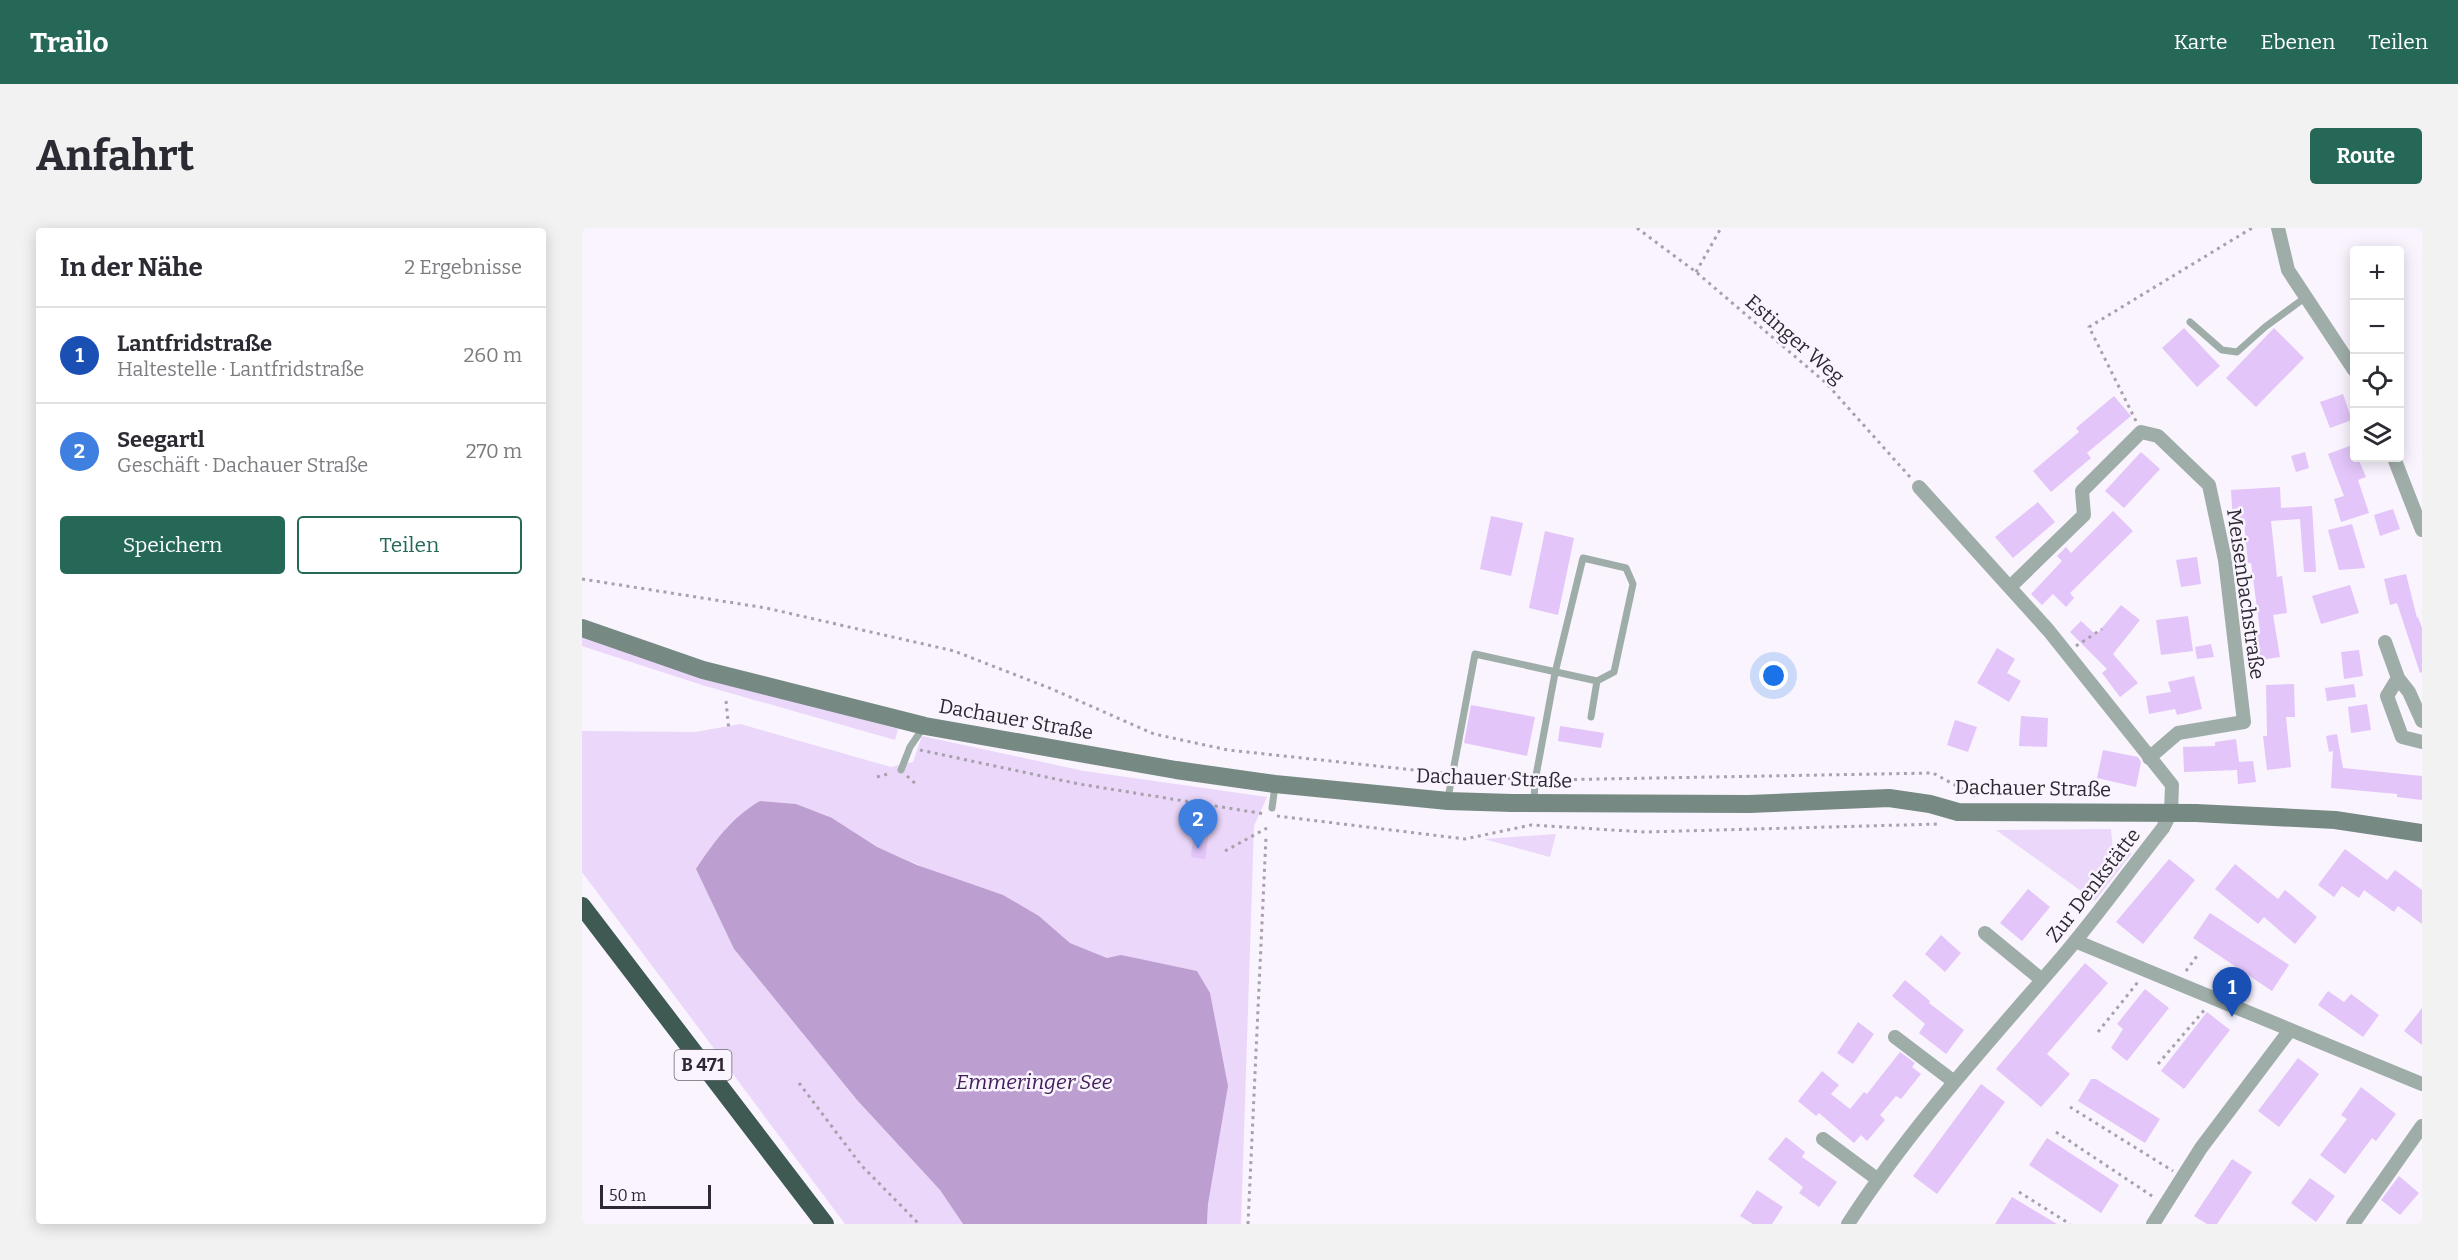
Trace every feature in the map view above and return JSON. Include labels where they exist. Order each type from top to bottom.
[{"type":"highway","name":"B 471","points":[[582,906],[825,1224]]},
{"type":"street","points":[[2278,228],[2288,270],[2350,363]]},
{"type":"street","points":[[2010,587],[2084,515],[2082,491],[2141,432]]},
{"type":"street","name":"Meisenbachstraße","points":[[2141,432],[2158,436],[2209,484],[2225,560],[2244,722],[2178,734],[2149,758]]},
{"type":"street","points":[[2396,462],[2422,530]]},
{"type":"street","points":[[1919,487],[2067,652],[2172,785],[2172,812]]},
{"type":"street","name":"Dachauer Straße","points":[[582,628],[704,670],[925,726],[1176,770],[1275,784],[1448,801],[1534,803],[1749,804],[1889,798],[1930,804],[1958,812],[2172,812],[2336,820],[2422,833]]},
{"type":"street","points":[[2385,642],[2398,678],[2409,692],[2422,721]]},
{"type":"street","points":[[2398,678],[2387,696],[2402,737],[2422,742]]},
{"type":"street","name":"Zur Denkstätte","points":[[1848,1224],[1877,1179],[1953,1081],[2075,941],[2163,828],[2172,812]]},
{"type":"street","points":[[1985,933],[2042,980]]},
{"type":"street","points":[[2075,941],[2422,1084]]},
{"type":"street","points":[[2153,1224],[2201,1148],[2290,1030]]},
{"type":"street","points":[[1895,1037],[1953,1081]]},
{"type":"street","points":[[2353,1224],[2422,1126]]},
{"type":"street","points":[[1823,1139],[1877,1179]]},
{"type":"lane","points":[[2190,322],[2222,350],[2237,352],[2265,327],[2306,297]]},
{"type":"lane","points":[[1448,801],[1475,654],[1555,673],[1598,681],[1614,672],[1633,584],[1626,568],[1583,558],[1555,673],[1535,780],[1534,803]]},
{"type":"lane","points":[[1591,717],[1598,681]]},
{"type":"lane","points":[[901,770],[910,747],[925,726]]},
{"type":"lane","points":[[1272,808],[1275,784]]},
{"type":"path","name":"Estinger Weg","points":[[1637,228],[1696,272],[1826,383],[1919,487]]},
{"type":"path","points":[[1696,272],[1721,228]]},
{"type":"path","points":[[2141,432],[2089,327],[2252,228]]},
{"type":"path","points":[[582,579],[766,608],[954,651],[1052,689],[1154,734],[1228,750],[1453,774]]},
{"type":"path","points":[[2067,652],[2102,630]]},
{"type":"path","points":[[726,701],[729,731]]},
{"type":"path","points":[[910,747],[1079,784],[1269,814],[1465,839],[1531,825],[1645,832],[1946,824]]},
{"type":"path","points":[[877,777],[901,770]]},
{"type":"path","points":[[1225,851],[1267,828]]},
{"type":"path","points":[[1248,1224],[1266,837]]},
{"type":"path","points":[[2178,982],[2197,956]]},
{"type":"path","points":[[2098,1032],[2148,970]]},
{"type":"path","points":[[2158,1064],[2214,998]]},
{"type":"path","points":[[799,1083],[861,1165],[919,1224]]},
{"type":"path","points":[[2070,1107],[2182,1177]]},
{"type":"path","points":[[2056,1132],[2165,1204]]},
{"type":"path","points":[[2019,1192],[2070,1224]]},
{"type":"shaded area","points":[[582,633],[703,676],[898,729],[895,740],[702,685],[582,646]]},
{"type":"shaded area","points":[[740,724],[891,767],[913,762],[922,736],[1084,771],[1267,797],[1254,826],[1241,1224],[1207,1224],[1197,971],[1121,956],[1107,958],[1070,943],[1039,916],[876,847],[832,818],[696,869],[734,949],[857,1100],[940,1190],[963,1224],[845,1224],[582,872],[582,731],[695,732]]},
{"type":"shaded area","points":[[2111,829],[2113,852],[2132,853],[2095,901],[1996,830]]},
{"type":"shaded area","points":[[1556,834],[1550,857],[1484,839]]},
{"type":"water","name":"Emmeringer See","points":[[760,801],[796,804],[832,818],[877,847],[917,865],[1003,895],[1039,916],[1070,943],[1107,958],[1121,955],[1197,971],[1210,993],[1228,1086],[1208,1204],[1207,1224],[963,1224],[940,1190],[857,1100],[734,949],[696,869],[716,840],[732,823]]},
{"type":"building","points":[[2184,328],[2220,366],[2197,387],[2162,348]]},
{"type":"building","points":[[2274,328],[2304,358],[2256,407],[2226,378]]},
{"type":"building","points":[[2343,394],[2350,421],[2330,428],[2320,402]]},
{"type":"building","points":[[2114,396],[2131,416],[2087,453],[2091,458],[2051,492],[2033,471],[2079,432],[2076,428]]},
{"type":"building","points":[[2350,446],[2350,462],[2360,462],[2366,477],[2358,480],[2369,513],[2341,522],[2334,499],[2344,496],[2328,454]]},
{"type":"building","points":[[2141,452],[2160,469],[2124,508],[2105,491]]},
{"type":"building","points":[[2305,452],[2309,468],[2296,472],[2291,456]]},
{"type":"building","points":[[2280,487],[2281,508],[2312,506],[2316,572],[2304,572],[2300,519],[2271,521],[2277,577],[2282,576],[2287,613],[2273,615],[2280,657],[2254,661],[2249,633],[2260,631],[2251,563],[2248,563],[2244,523],[2233,523],[2231,490]]},
{"type":"building","points":[[2038,502],[2055,522],[2013,558],[1995,537]]},
{"type":"building","points":[[2393,509],[2400,529],[2380,536],[2374,515]]},
{"type":"building","points":[[2113,511],[2133,531],[2070,593],[2074,598],[2066,607],[2053,594],[2042,605],[2031,594],[2062,561],[2057,556],[2066,547],[2071,553]]},
{"type":"building","points":[[1491,516],[1523,523],[1511,576],[1480,569]]},
{"type":"building","points":[[2352,524],[2365,568],[2339,570],[2328,530]]},
{"type":"building","points":[[1545,531],[1574,538],[1558,615],[1529,608]]},
{"type":"building","points":[[2197,557],[2201,584],[2181,587],[2176,560]]},
{"type":"building","points":[[2406,574],[2417,618],[2422,628],[2422,672],[2420,673],[2397,603],[2390,605],[2384,579]]},
{"type":"building","points":[[2350,585],[2359,613],[2321,624],[2312,596]]},
{"type":"building","points":[[2121,605],[2140,620],[2113,654],[2138,683],[2120,697],[2102,673],[2107,669],[2070,632],[2081,621],[2096,635]]},
{"type":"building","points":[[2188,616],[2193,651],[2161,655],[2156,620]]},
{"type":"building","points":[[2211,644],[2214,657],[2197,659],[2195,647]]},
{"type":"building","points":[[1997,648],[2015,659],[2007,673],[2021,681],[2009,702],[1977,683]]},
{"type":"building","points":[[2359,650],[2363,676],[2344,679],[2341,652]]},
{"type":"building","points":[[2194,676],[2202,709],[2177,715],[2175,709],[2149,714],[2146,696],[2171,692],[2168,682]]},
{"type":"building","points":[[2294,684],[2295,717],[2286,717],[2291,767],[2267,770],[2263,736],[2267,736],[2266,685]]},
{"type":"building","points":[[2354,684],[2356,697],[2327,701],[2325,688]]},
{"type":"building","points":[[2367,704],[2371,730],[2351,733],[2348,707]]},
{"type":"building","points":[[1471,705],[1535,717],[1527,756],[1464,743]]},
{"type":"building","points":[[2021,716],[2048,718],[2047,747],[2019,746]]},
{"type":"building","points":[[1955,720],[1977,727],[1968,752],[1947,745]]},
{"type":"building","points":[[1560,726],[1604,733],[1601,748],[1558,741]]},
{"type":"building","points":[[2337,734],[2343,768],[2422,776],[2422,800],[2397,797],[2397,794],[2331,788],[2333,751],[2329,752],[2326,736]]},
{"type":"building","points":[[2236,739],[2239,762],[2253,761],[2256,782],[2238,784],[2237,770],[2184,772],[2183,747],[2215,746],[2215,742]]},
{"type":"building","points":[[2103,750],[2138,757],[2141,762],[2136,787],[2097,778]]},
{"type":"building","points":[[1194,830],[1209,832],[1205,859],[1191,857]]},
{"type":"building","points":[[2345,849],[2387,880],[2395,870],[2422,890],[2422,924],[2398,906],[2394,912],[2364,890],[2359,898],[2342,886],[2334,897],[2318,885]]},
{"type":"building","points":[[2169,859],[2195,880],[2143,944],[2116,922]]},
{"type":"building","points":[[2235,864],[2278,899],[2285,890],[2317,917],[2295,944],[2264,917],[2258,924],[2215,889]]},
{"type":"building","points":[[2028,889],[2050,907],[2022,941],[2000,923]]},
{"type":"building","points":[[2210,913],[2289,965],[2272,991],[2193,938]]},
{"type":"building","points":[[1941,935],[1961,953],[1945,972],[1925,954]]},
{"type":"building","points":[[2085,963],[2108,983],[2047,1054],[2070,1074],[2041,1107],[1996,1069]]},
{"type":"building","points":[[1905,980],[1930,1001],[1929,1003],[1964,1030],[1946,1054],[1919,1033],[1925,1024],[1892,996]]},
{"type":"building","points":[[2145,989],[2169,1008],[2127,1061],[2111,1048],[2123,1029],[2117,1024]]},
{"type":"building","points":[[2328,991],[2344,1002],[2351,994],[2379,1015],[2363,1037],[2318,1005]]},
{"type":"building","points":[[2422,1008],[2422,1045],[2404,1031]]},
{"type":"building","points":[[2207,1012],[2230,1030],[2184,1089],[2161,1071]]},
{"type":"building","points":[[1858,1022],[1874,1034],[1853,1064],[1837,1053]]},
{"type":"building","points":[[1900,1052],[1915,1063],[1912,1067],[1921,1074],[1901,1099],[1896,1096],[1880,1115],[1885,1120],[1867,1141],[1861,1135],[1854,1143],[1819,1113],[1816,1116],[1798,1101],[1822,1071],[1839,1085],[1831,1094],[1850,1109],[1864,1092],[1867,1094]]},
{"type":"building","points":[[2298,1058],[2319,1074],[2279,1127],[2258,1111]]},
{"type":"building","points":[[2091,1079],[2096,1079],[2160,1119],[2145,1143],[2078,1101]]},
{"type":"building","points":[[1981,1084],[2005,1102],[1937,1194],[1913,1176]]},
{"type":"building","points":[[2361,1087],[2396,1114],[2376,1141],[2372,1138],[2345,1174],[2320,1155],[2347,1119],[2341,1115]]},
{"type":"building","points":[[1786,1137],[1805,1152],[1802,1157],[1837,1182],[1819,1207],[1799,1193],[1803,1187],[1768,1159]]},
{"type":"building","points":[[2047,1138],[2119,1185],[2101,1213],[2029,1165]]},
{"type":"building","points":[[2232,1159],[2252,1172],[2217,1224],[2207,1224],[2194,1216]]},
{"type":"building","points":[[2399,1176],[2419,1193],[2400,1215],[2381,1200]]},
{"type":"building","points":[[2310,1178],[2335,1196],[2316,1222],[2291,1203]]},
{"type":"building","points":[[1757,1190],[1783,1207],[1772,1224],[1753,1224],[1740,1216]]},
{"type":"building","points":[[2012,1197],[2057,1224],[1995,1224]]},
{"type":"place","name":"Seegartl","points":[[1198,849]]},
{"type":"place","name":"Lantfridstraße","points":[[2232,1017]]}]
